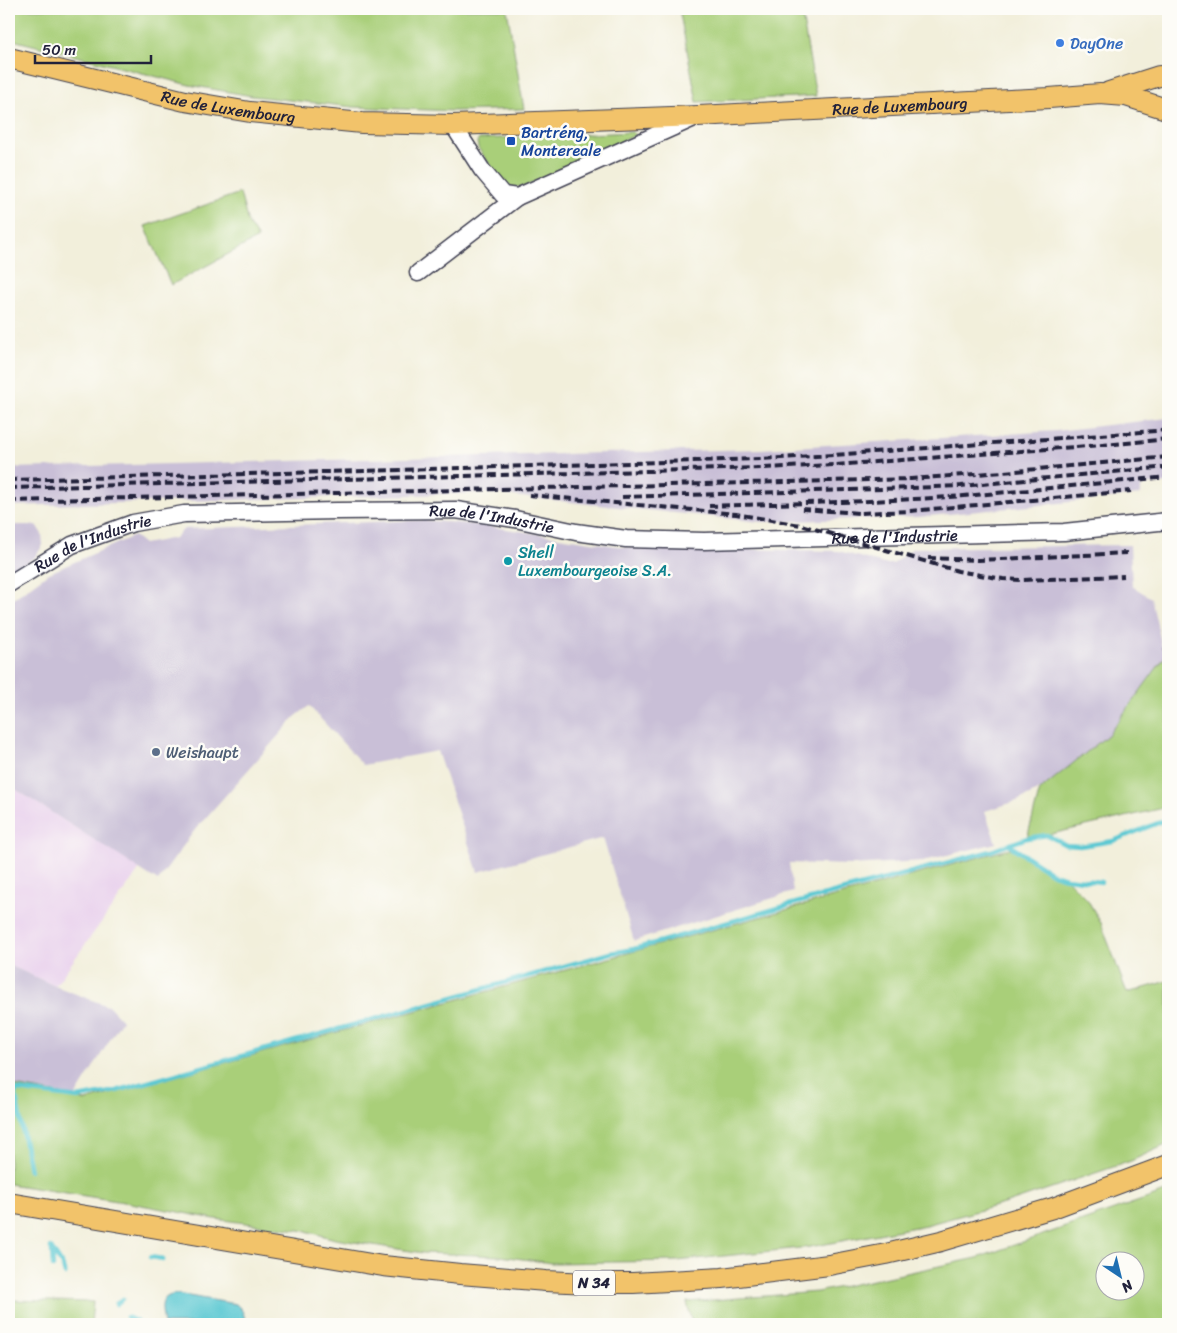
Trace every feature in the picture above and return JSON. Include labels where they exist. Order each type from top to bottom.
[{"type":"main road","name":"Rue de Luxembourg","points":[[9,58],[185,101],[250,112],[362,123],[453,125],[698,116],[1100,94],[1126,96],[1165,110]]},
{"type":"main road","name":"Rue de Luxembourg","points":[[1100,94],[1127,87],[1163,71]]},
{"type":"main road","points":[[1163,71],[1156,84],[1155,92],[1158,101],[1165,110]]},
{"type":"main road","name":"N 34","points":[[9,1203],[383,1266],[546,1281],[633,1283],[722,1278],[829,1265],[886,1254],[941,1241],[1053,1208],[1168,1165]]},
{"type":"street","name":"Rue de Luxembourg","points":[[418,273],[517,198],[698,116]]},
{"type":"street","points":[[453,125],[482,170],[503,195],[517,198]]},
{"type":"street","name":"Rue de l'Industrie","points":[[9,584],[72,546],[133,523],[184,514],[456,510],[515,519],[576,532],[626,539],[704,541],[1064,532],[1168,521]]},
{"type":"shaded area","points":[[1168,418],[1168,483],[1142,485],[1140,495],[919,517],[761,522],[485,493],[9,506],[9,468],[761,449],[1056,431]]},
{"type":"shaded area","points":[[424,520],[481,525],[623,547],[839,551],[883,564],[893,564],[913,548],[1130,545],[1132,586],[1151,598],[1162,647],[1168,654],[1108,735],[1040,790],[1017,801],[985,811],[996,843],[923,861],[849,865],[789,863],[793,892],[634,941],[603,838],[478,872],[437,751],[363,765],[309,706],[295,717],[194,831],[158,881],[9,785],[9,602],[47,574],[134,536],[144,544],[175,538],[184,529]]},
{"type":"shaded area","points":[[9,525],[36,525],[42,534],[43,545],[35,557],[9,574]]},
{"type":"shaded area","points":[[9,785],[140,869],[55,986],[9,965]]},
{"type":"shaded area","points":[[9,965],[55,986],[110,1007],[122,1020],[75,1097],[9,1085]]},
{"type":"green space","points":[[9,9],[507,9],[524,109],[454,111],[353,107],[252,96],[189,85],[9,39]]},
{"type":"green space","points":[[679,9],[801,9],[816,96],[697,102]]},
{"type":"green space","points":[[633,132],[636,135],[524,187],[511,187],[501,181],[478,148],[477,142],[479,139]]},
{"type":"green space","points":[[240,193],[248,223],[258,238],[171,285],[145,226]]},
{"type":"green space","points":[[1168,644],[1168,807],[1027,838],[1040,790],[1108,735],[1167,654],[1162,647]]},
{"type":"green space","points":[[1013,848],[1053,874],[1066,878],[1087,899],[1101,923],[1127,993],[1168,981],[1168,1144],[1131,1161],[1007,1203],[926,1225],[810,1247],[677,1261],[552,1263],[500,1256],[423,1253],[335,1239],[306,1231],[215,1219],[136,1204],[9,1184],[9,1085],[75,1097],[85,1101]]},
{"type":"green space","points":[[1168,1191],[1168,1324],[692,1324],[687,1302],[817,1292],[977,1258]]},
{"type":"green space","points":[[9,1300],[93,1302],[91,1324],[9,1324]]},
{"type":"water","points":[[177,1294],[236,1304],[243,1313],[245,1324],[164,1324],[162,1304],[166,1297]]},
{"type":"waterway","points":[[9,1089],[78,1098],[116,1091],[611,953],[634,949],[991,851],[1027,838],[1047,835],[1066,845],[1080,846],[1113,841],[1168,819]]},
{"type":"waterway","points":[[1009,845],[1053,874],[1066,878],[1101,882]]},
{"type":"waterway","points":[[15,1091],[30,1171]]},
{"type":"waterway","points":[[51,1248],[62,1265],[65,1274]]},
{"type":"waterway","points":[[52,1251],[53,1267]]},
{"type":"waterway","points":[[150,1257],[163,1259]]},
{"type":"waterway","points":[[116,1304],[123,1299]]},
{"type":"waterway","points":[[127,1317],[136,1321]]},
{"type":"railway","points":[[9,480],[761,459],[1168,430]]},
{"type":"railway","points":[[9,488],[835,465],[1168,439]]},
{"type":"railway","points":[[9,501],[911,479],[1168,457]]},
{"type":"railway","points":[[622,497],[961,486],[1168,467]]},
{"type":"railway","points":[[709,506],[964,496],[1168,477]]},
{"type":"railway","points":[[802,509],[859,513],[910,511],[1131,491]]},
{"type":"railway","points":[[529,495],[736,514],[801,525],[958,571],[1003,579],[1124,576]]},
{"type":"railway","points":[[928,558],[979,560],[1127,553]]},
{"type":"place","name":"DayOne","points":[[1060,43]]},
{"type":"place","name":"Bartréng, Montereale","points":[[511,141]]},
{"type":"place","name":"Shell Luxembourgeoise S.A.","points":[[508,561]]},
{"type":"place","name":"Weishaupt","points":[[156,752]]}]
